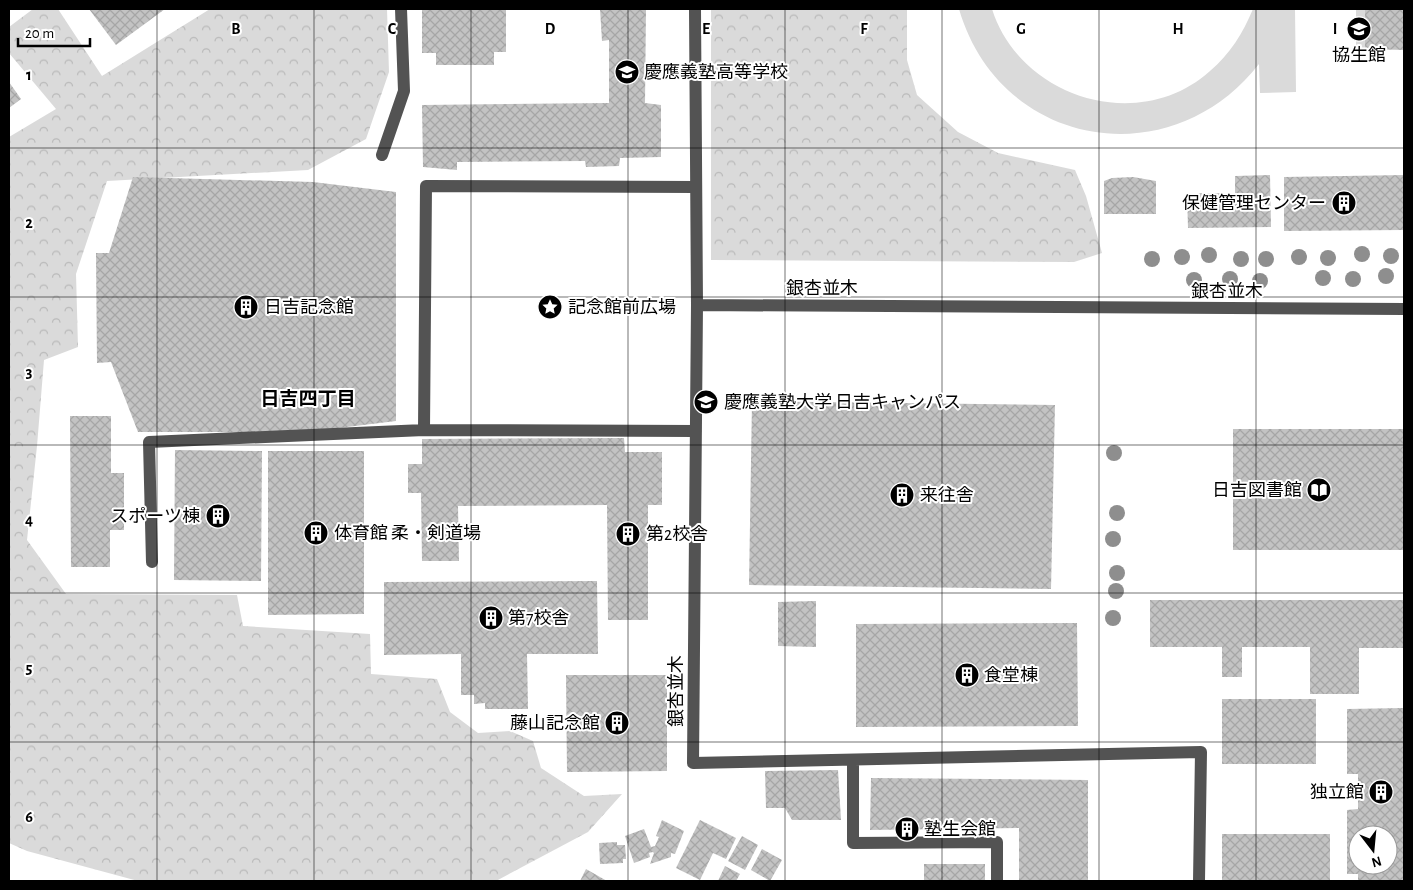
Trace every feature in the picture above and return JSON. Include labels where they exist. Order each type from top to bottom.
[{"type":"lane","points":[[382,155],[404,91],[402,9]]},
{"type":"lane","points":[[694,9],[697,305]]},
{"type":"lane","points":[[424,430],[426,186],[696,187]]},
{"type":"lane","name":"銀杏並木","points":[[853,760],[693,763],[697,305],[1404,310]]},
{"type":"lane","points":[[152,562],[149,442],[424,430],[696,431]]},
{"type":"lane","points":[[997,881],[997,842],[853,843],[853,760],[1201,752],[1199,881]]},
{"type":"green space","points":[[33,9],[58,9],[102,76],[210,9],[387,9],[389,72],[366,139],[308,170],[107,181],[76,274],[78,347],[44,360],[27,540],[66,594],[237,595],[243,626],[370,634],[371,674],[437,679],[450,712],[478,733],[510,731],[533,741],[541,768],[584,796],[622,794],[588,832],[496,881],[138,881],[27,851],[9,843],[9,137],[56,109],[9,53],[9,27]]},
{"type":"green space","points":[[711,9],[907,9],[907,60],[917,95],[958,132],[998,153],[1075,170],[1086,196],[1102,253],[1074,262],[711,260]]},
{"type":"green space","points":[[959,9],[992,9],[1006,40],[1028,65],[1055,85],[1085,97],[1117,103],[1150,101],[1181,90],[1210,71],[1224,58],[1235,43],[1253,9],[1295,9],[1296,92],[1260,93],[1259,64],[1223,100],[1181,123],[1136,133],[1091,131],[1049,118],[1011,93],[980,56]]},
{"type":"green space","points":[[1356,9],[1404,9],[1404,49],[1356,49]]},
{"type":"building","points":[[89,9],[165,9],[116,45]]},
{"type":"building","points":[[422,9],[506,9],[506,52],[494,52],[494,65],[436,65],[436,53],[422,53]]},
{"type":"building","name":"慶應義塾高等学校","points":[[600,9],[646,9],[645,103],[661,105],[661,157],[620,158],[619,166],[586,167],[585,161],[457,162],[457,170],[423,167],[422,105],[609,103],[609,40],[602,41]]},
{"type":"building","points":[[1365,9],[1404,9],[1404,50],[1365,49]]},
{"type":"building","points":[[9,82],[21,99],[9,108]]},
{"type":"building","points":[[1270,175],[1271,227],[1188,228],[1187,193],[1235,193],[1235,176]]},
{"type":"building","name":"保健管理センター","points":[[1404,175],[1404,230],[1284,231],[1284,177]]},
{"type":"building","name":"日吉記念館","points":[[133,177],[313,182],[396,192],[396,421],[306,432],[138,432],[111,362],[97,363],[96,253],[109,253]]},
{"type":"building","points":[[1133,177],[1156,181],[1156,214],[1104,214],[1104,181],[1112,178]]},
{"type":"building","name":"来往舎","points":[[752,401],[1055,405],[1051,589],[749,585]]},
{"type":"building","points":[[70,416],[111,416],[111,473],[124,473],[124,530],[110,530],[110,567],[71,567]]},
{"type":"building","name":"日吉図書館","points":[[1233,429],[1404,429],[1404,550],[1233,550]]},
{"type":"building","name":"第2校舎","points":[[624,438],[625,452],[662,452],[662,505],[648,505],[648,620],[608,620],[607,505],[458,506],[459,561],[422,561],[421,493],[408,493],[408,464],[422,464],[422,439]]},
{"type":"building","name":"スポーツ棟","points":[[175,450],[262,451],[261,581],[174,580]]},
{"type":"building","name":"体育館 柔・剣道場","points":[[268,451],[364,451],[364,614],[268,615]]},
{"type":"building","name":"第7校舎","points":[[597,581],[598,654],[527,654],[528,709],[485,709],[485,703],[474,704],[474,695],[461,695],[461,654],[384,655],[384,582]]},
{"type":"building","points":[[1150,600],[1404,600],[1404,648],[1359,648],[1359,694],[1310,694],[1310,647],[1242,647],[1242,677],[1222,677],[1222,647],[1150,647]]},
{"type":"building","points":[[816,601],[816,647],[778,646],[778,602]]},
{"type":"building","name":"食堂棟","points":[[1077,623],[1078,726],[856,727],[856,624]]},
{"type":"building","name":"藤山記念館","points":[[566,675],[667,675],[667,771],[567,772]]},
{"type":"building","points":[[1222,699],[1316,699],[1316,764],[1222,764]]},
{"type":"building","name":"独立館","points":[[1404,708],[1404,881],[1358,881],[1358,875],[1398,875],[1398,825],[1348,825],[1347,874],[1347,810],[1358,809],[1358,774],[1347,774],[1347,709]]},
{"type":"building","points":[[838,770],[841,820],[792,820],[785,808],[766,808],[765,771]]},
{"type":"building","name":"塾生会館","points":[[871,778],[1088,780],[1088,881],[1019,881],[1019,828],[870,830]]},
{"type":"building","points":[[662,820],[684,831],[675,854],[671,853],[671,857],[650,864],[653,852],[649,853],[650,857],[634,863],[625,836],[644,829],[651,847],[655,846],[659,837],[656,836]]},
{"type":"building","points":[[700,820],[736,838],[726,859],[713,853],[700,880],[676,868]]},
{"type":"building","points":[[1222,834],[1330,834],[1330,881],[1222,881]]},
{"type":"building","points":[[742,836],[758,845],[745,870],[728,861]]},
{"type":"building","points":[[617,842],[617,845],[625,845],[626,859],[623,859],[623,863],[600,864],[599,843]]},
{"type":"building","points":[[762,849],[782,860],[770,881],[751,870]]},
{"type":"building","points":[[924,864],[985,864],[985,881],[924,881]]},
{"type":"building","points":[[725,866],[740,874],[736,881],[718,881]]},
{"type":"building","points":[[586,869],[607,881],[580,881]]},
{"type":"place","name":"協生館","points":[[1359,29]]},
{"type":"place","name":"慶應義塾高等学校","points":[[627,72]]},
{"type":"place","name":"保健管理センター","points":[[1344,203]]},
{"type":"place","name":"日吉記念館","points":[[246,307]]},
{"type":"place","name":"記念館前広場","points":[[550,307]]},
{"type":"place","name":"慶應義塾大学 日吉キャンパス","points":[[706,402]]},
{"type":"place","name":"日吉図書館","points":[[1319,490]]},
{"type":"place","name":"来往舎","points":[[902,495]]},
{"type":"place","name":"スポーツ棟","points":[[218,516]]},
{"type":"place","name":"体育館 柔・剣道場","points":[[316,533]]},
{"type":"place","name":"第2校舎","points":[[628,534]]},
{"type":"place","name":"第7校舎","points":[[491,618]]},
{"type":"place","name":"食堂棟","points":[[967,675]]},
{"type":"place","name":"藤山記念館","points":[[617,723]]},
{"type":"place","name":"独立館","points":[[1381,792]]},
{"type":"place","name":"塾生会館","points":[[907,829]]},
{"type":"district","name":"日吉四丁目","points":[[308,398]]}]
